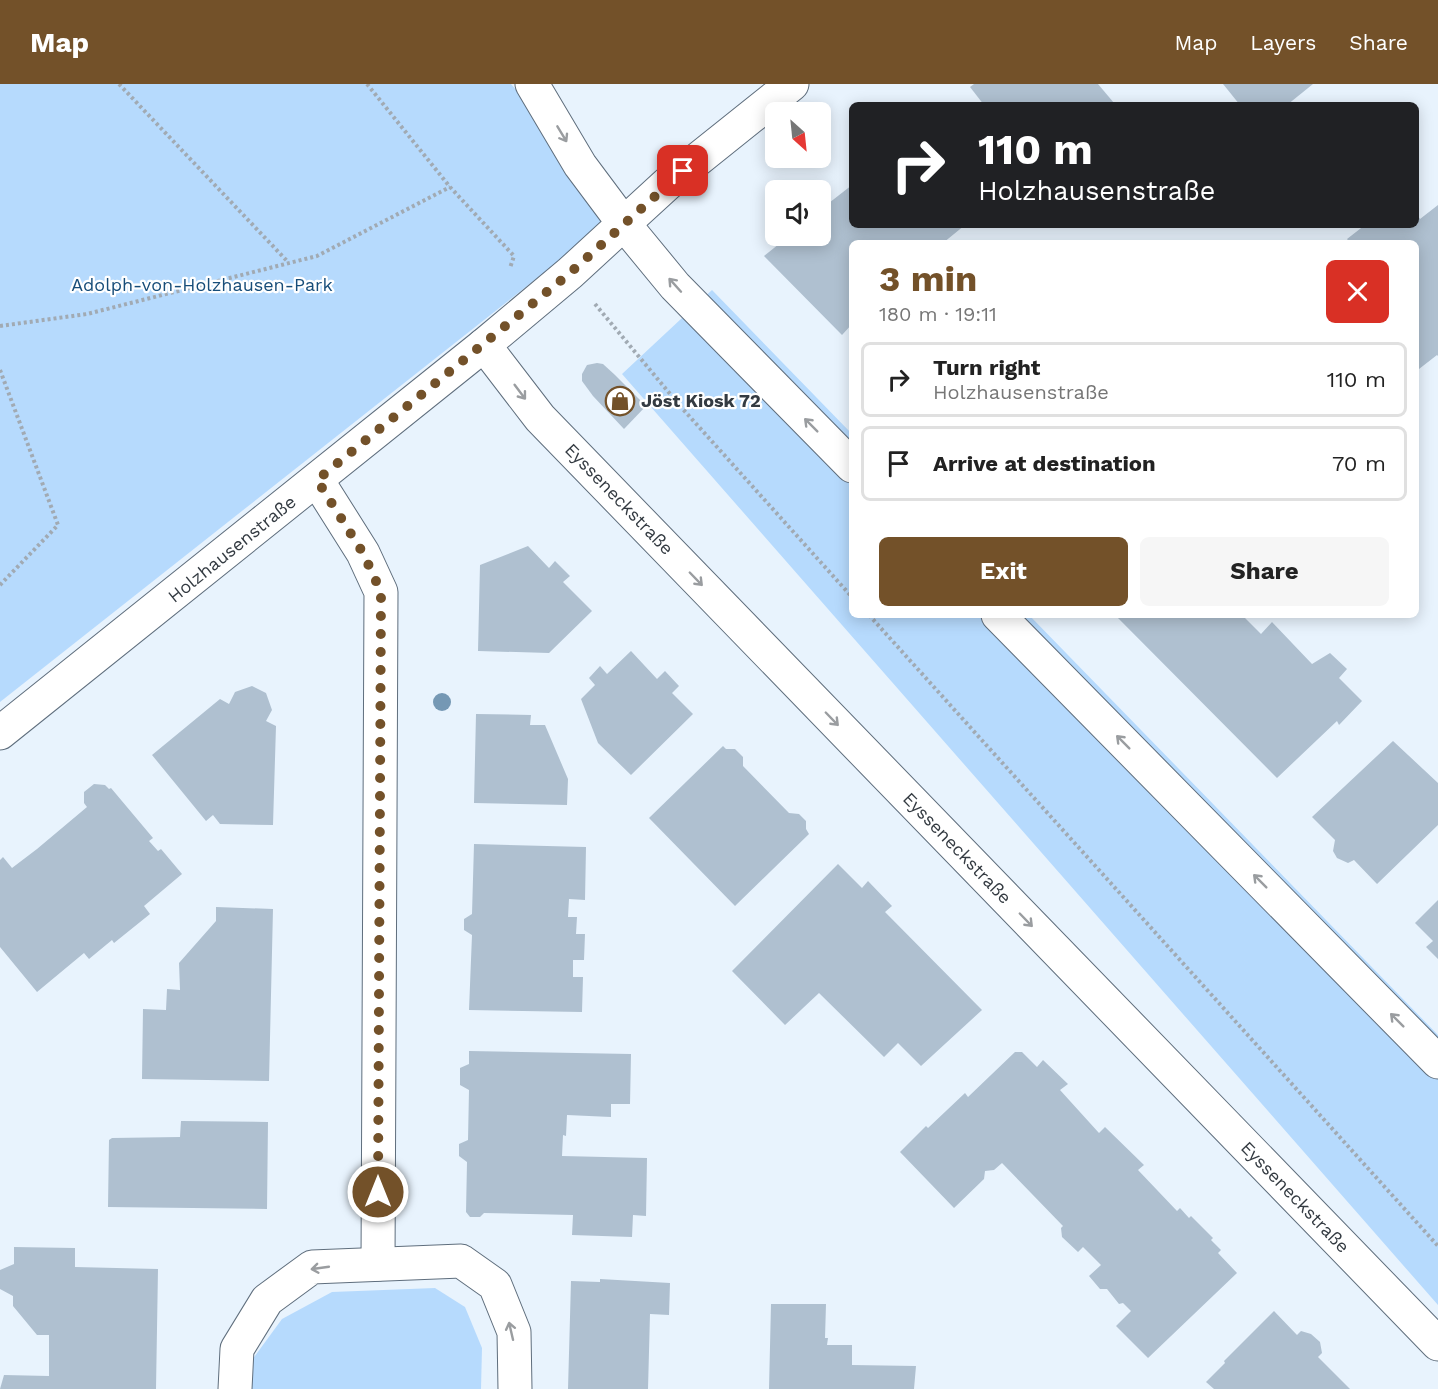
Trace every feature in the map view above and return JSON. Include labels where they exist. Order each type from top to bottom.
[{"type":"street","points":[[531,84],[580,165],[624,224],[675,286],[849,463]]},
{"type":"street","name":"Holzhausenstraße","points":[[0,734],[484,345],[570,273],[667,184],[792,84]]},
{"type":"street","name":"Eysseneckstraße","points":[[484,345],[548,427],[1438,1344]]},
{"type":"street","points":[[317,480],[363,553],[381,592],[378,1264]]},
{"type":"street","points":[[1001,618],[1438,1062]]},
{"type":"street","points":[[235,1389],[237,1349],[267,1300],[312,1267],[461,1261],[495,1285],[514,1332],[515,1389]]},
{"type":"path","points":[[119,84],[289,262]]},
{"type":"path","points":[[367,84],[450,187],[514,256],[506,278]]},
{"type":"path","points":[[0,326],[87,314],[317,256],[450,187]]},
{"type":"path","points":[[570,273],[681,407],[849,594]]},
{"type":"path","points":[[0,370],[58,525],[0,585]]},
{"type":"path","points":[[872,618],[1438,1246]]},
{"type":"green space","name":"Adolph-von-Holzhausen-Park","points":[[0,84],[511,84],[622,211],[0,702]]},
{"type":"green space","points":[[712,290],[849,431],[849,618],[1032,618],[1438,1035],[1438,1305],[622,374]]},
{"type":"green space","points":[[435,1288],[465,1307],[482,1348],[481,1389],[251,1389],[252,1360],[282,1319],[332,1292]]},
{"type":"building","points":[[974,84],[1098,84],[1113,102],[982,102],[970,87]]},
{"type":"building","points":[[1223,84],[1313,84],[1291,102],[1238,102]]},
{"type":"building","points":[[849,187],[849,228],[961,228],[947,240],[849,240],[849,327],[842,335],[764,256],[776,246],[831,246],[831,201]]},
{"type":"building","points":[[1438,205],[1438,356],[1419,369],[1419,240],[1347,239],[1361,228],[1419,228],[1419,218],[1420,219]]},
{"type":"building","name":"Jöst Kiosk 72","points":[[603,364],[646,406],[624,429],[582,381],[582,374],[587,365]]},
{"type":"building","points":[[528,546],[549,568],[555,561],[570,576],[563,582],[592,611],[549,653],[478,651],[480,565]]},
{"type":"building","points":[[1118,618],[1245,618],[1261,634],[1272,622],[1312,664],[1330,653],[1347,669],[1339,678],[1362,701],[1339,725],[1337,721],[1277,778]]},
{"type":"building","points":[[631,651],[657,679],[665,671],[679,686],[672,693],[693,714],[631,775],[598,743],[581,699],[595,685],[589,678],[600,666],[607,674]]},
{"type":"building","points":[[252,686],[266,693],[272,710],[266,721],[276,726],[273,825],[220,824],[213,815],[206,821],[152,755],[220,699],[229,704],[235,692]]},
{"type":"building","points":[[476,714],[531,715],[530,725],[545,725],[568,779],[567,805],[474,803]]},
{"type":"building","points":[[1393,741],[1438,783],[1438,825],[1377,884],[1354,860],[1348,863],[1337,858],[1333,851],[1335,840],[1312,817]]},
{"type":"building","points":[[723,746],[726,749],[735,749],[743,757],[743,766],[789,813],[799,814],[806,821],[809,834],[735,906],[649,818]]},
{"type":"building","points":[[94,784],[111,788],[153,838],[149,841],[158,851],[161,849],[182,874],[144,906],[150,914],[114,943],[112,940],[89,959],[84,953],[37,992],[0,947],[0,860],[3,857],[12,868],[37,849],[87,807],[84,803],[84,792]]},
{"type":"building","points":[[474,844],[586,847],[585,900],[569,899],[568,917],[577,917],[576,934],[585,934],[584,960],[573,960],[573,977],[583,977],[582,1012],[469,1010],[472,935],[464,930],[464,919],[472,914]]},
{"type":"building","points":[[838,864],[862,888],[868,881],[892,906],[885,912],[982,1010],[921,1066],[898,1043],[884,1057],[819,993],[785,1025],[732,971]]},
{"type":"building","points":[[1438,900],[1438,959],[1426,947],[1433,941],[1415,923]]},
{"type":"building","points":[[216,907],[273,909],[269,1081],[142,1079],[143,1009],[166,1010],[167,989],[180,990],[179,963],[216,921]]},
{"type":"building","points":[[469,1051],[631,1054],[630,1104],[611,1104],[611,1117],[567,1115],[562,1156],[647,1158],[646,1216],[633,1215],[632,1237],[572,1235],[573,1215],[484,1213],[480,1217],[470,1217],[466,1212],[467,1162],[459,1156],[459,1144],[468,1140],[469,1090],[460,1085],[460,1068],[469,1064]]},
{"type":"building","points":[[1015,1052],[1022,1052],[1037,1067],[1043,1060],[1068,1084],[1060,1090],[1099,1133],[1105,1127],[1144,1165],[1138,1170],[1177,1211],[1180,1208],[1189,1218],[1191,1216],[1213,1238],[1211,1240],[1221,1250],[1218,1253],[1237,1273],[1148,1358],[1116,1326],[1131,1311],[1123,1303],[1119,1304],[1107,1289],[1100,1289],[1089,1276],[1101,1265],[1083,1247],[1078,1252],[1062,1237],[1061,1228],[1063,1226],[1002,1163],[994,1170],[985,1171],[984,1179],[954,1208],[900,1152],[965,1093],[968,1097]]},
{"type":"building","points":[[181,1121],[268,1122],[267,1209],[108,1207],[109,1140],[112,1138],[180,1137]]},
{"type":"building","points":[[14,1247],[75,1248],[75,1267],[158,1269],[156,1389],[0,1389],[4,1375],[49,1376],[49,1335],[37,1335],[13,1306],[13,1296],[0,1289],[0,1270],[14,1264]]},
{"type":"building","points":[[600,1279],[670,1283],[669,1315],[650,1314],[648,1389],[568,1389],[571,1281],[600,1282]]},
{"type":"building","points":[[771,1304],[826,1304],[825,1338],[828,1338],[827,1345],[852,1345],[852,1365],[916,1366],[914,1389],[769,1389]]},
{"type":"building","points":[[1274,1311],[1297,1335],[1301,1331],[1311,1334],[1320,1342],[1322,1353],[1318,1357],[1350,1389],[1214,1389],[1206,1382]]},
{"type":"place","name":"Jöst Kiosk 72","points":[[620,401]]},
{"type":"route","points":[[378,1192],[381,592],[363,553],[317,480],[570,273],[683,171]]}]
